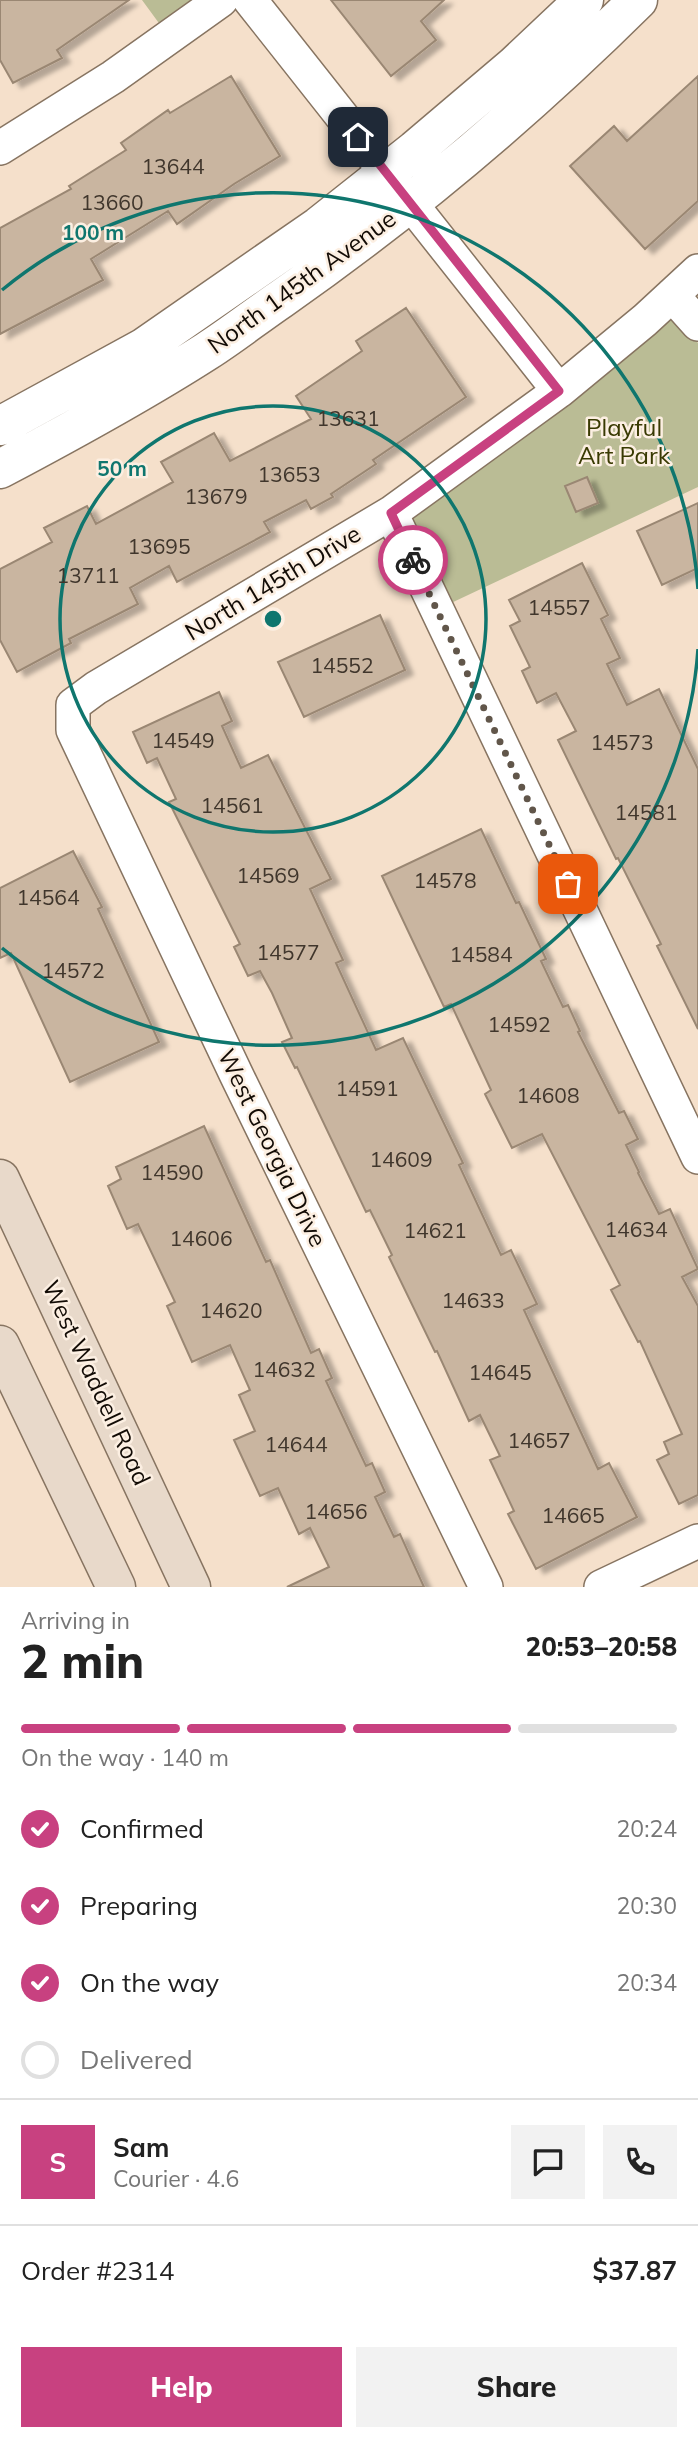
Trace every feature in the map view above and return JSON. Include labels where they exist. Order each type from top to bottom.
[{"type":"main road","name":"West Waddell Road","points":[[0,1180],[191,1587]]},
{"type":"main road","points":[[0,1345],[116,1587]]},
{"type":"street","points":[[0,148],[113,77],[221,0]]},
{"type":"street","points":[[250,0],[559,391]]},
{"type":"street","name":"North 145th Avenue","points":[[0,426],[143,348],[319,226],[387,173],[514,66],[584,0]]},
{"type":"street","name":"North 145th Avenue","points":[[0,469],[131,397],[209,350],[335,260],[410,203],[528,104],[638,0]]},
{"type":"street","name":"North 145th Drive","points":[[73,705],[96,688],[391,513],[559,391],[698,271]]},
{"type":"street","points":[[673,295],[698,324]]},
{"type":"street","points":[[391,513],[698,1157]]},
{"type":"street","name":"West Georgia Drive","points":[[73,705],[72,730],[486,1587]]},
{"type":"street","points":[[601,1587],[698,1541]]},
{"type":"green space","points":[[142,0],[201,0],[164,30]]},
{"type":"green space","name":"Playful Art Park","points":[[669,311],[698,343],[698,487],[449,604],[407,518]]},
{"type":"building","points":[[0,0],[129,0],[57,50],[62,58],[13,83],[0,60]]},
{"type":"building","points":[[331,0],[444,0],[421,21],[436,40],[391,76]]},
{"type":"building","points":[[231,76],[280,156],[177,224],[168,211],[91,259],[103,280],[0,334],[0,228],[71,189],[69,186],[126,150],[121,143],[168,110],[170,113]]},
{"type":"building","points":[[698,76],[698,201],[645,249],[570,166],[614,126],[627,141]]},
{"type":"building","points":[[406,308],[466,397],[373,460],[376,464],[331,494],[333,497],[311,509],[306,500],[264,522],[270,532],[177,582],[169,566],[130,588],[138,604],[69,639],[71,643],[17,672],[0,640],[0,569],[52,542],[44,528],[87,506],[96,524],[173,482],[161,462],[214,433],[230,461],[311,419],[296,396],[362,351],[356,341]]},
{"type":"building","points":[[587,477],[598,503],[576,512],[565,486]]},
{"type":"building","points":[[698,503],[698,568],[662,585],[637,531]]},
{"type":"building","points":[[582,563],[608,615],[601,619],[620,658],[607,664],[627,705],[659,689],[698,769],[698,1029],[657,946],[661,944],[558,740],[576,731],[556,693],[537,703],[522,671],[530,667],[510,626],[520,621],[509,600]]},
{"type":"building","points":[[380,615],[405,670],[304,717],[278,662]]},
{"type":"building","points":[[219,692],[232,721],[222,726],[241,768],[268,755],[331,879],[310,889],[343,960],[336,963],[376,1050],[403,1038],[463,1163],[459,1165],[501,1255],[511,1250],[537,1304],[524,1310],[598,1469],[609,1463],[637,1517],[536,1569],[508,1514],[514,1511],[490,1460],[500,1456],[480,1415],[469,1421],[389,1257],[392,1255],[370,1210],[366,1212],[297,1067],[295,1068],[282,1042],[292,1038],[272,993],[260,971],[248,976],[234,947],[240,944],[169,802],[176,799],[157,758],[147,763],[133,732]]},
{"type":"building","points":[[481,829],[546,959],[541,961],[563,1007],[568,1005],[580,1031],[578,1032],[619,1113],[624,1111],[638,1139],[626,1145],[638,1173],[659,1214],[670,1209],[698,1269],[682,1277],[698,1306],[698,1495],[679,1504],[657,1460],[669,1454],[664,1442],[682,1434],[640,1341],[638,1342],[611,1290],[620,1285],[542,1134],[512,1148],[485,1094],[491,1090],[451,1004],[444,1007],[382,876]]},
{"type":"building","points":[[73,851],[102,907],[98,909],[159,1042],[70,1082],[11,953],[0,958],[0,888]]},
{"type":"building","points":[[204,1126],[266,1262],[270,1260],[311,1353],[319,1349],[332,1378],[326,1381],[366,1466],[372,1463],[385,1492],[375,1497],[394,1537],[400,1534],[424,1587],[287,1587],[329,1567],[310,1528],[299,1534],[278,1488],[260,1496],[234,1440],[255,1431],[239,1395],[250,1390],[230,1345],[192,1362],[167,1306],[175,1302],[138,1224],[127,1229],[108,1186],[121,1179],[116,1167]]},
{"type":"way so far","points":[[413,560],[568,884]]},
{"type":"route","points":[[358,137],[559,391],[391,513],[413,560]]}]
